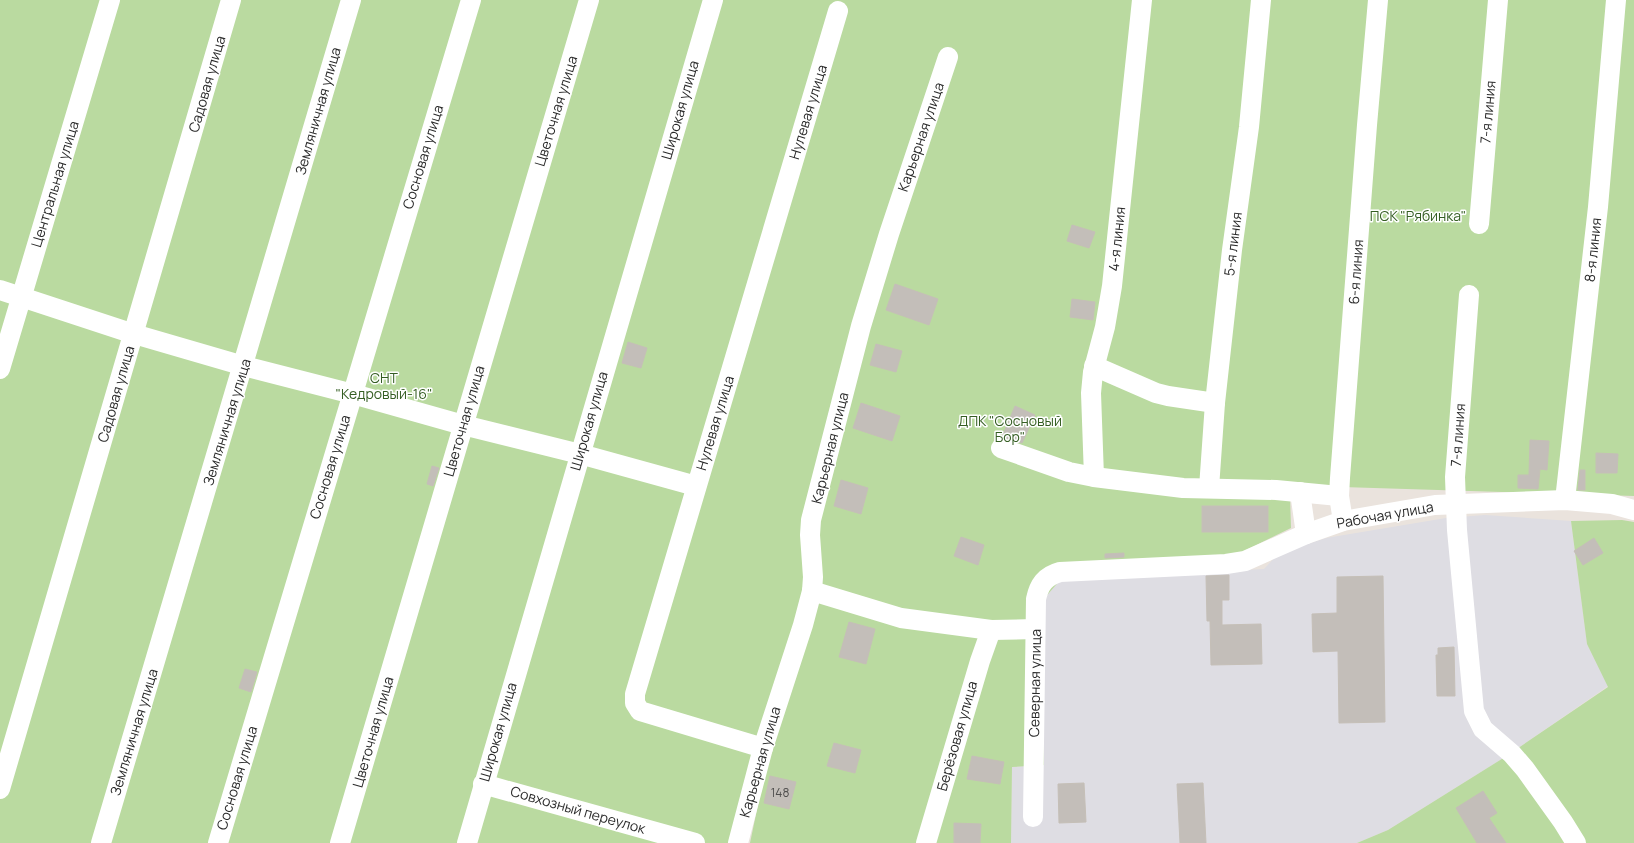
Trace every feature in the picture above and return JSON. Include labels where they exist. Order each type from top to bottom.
[{"type":"street","name":"Центральная улица","points":[[0,369],[110,0]]},
{"type":"street","name":"Садовая улица","points":[[0,789],[231,0]]},
{"type":"street","name":"Земляничная улица","points":[[101,843],[244,366],[351,0]]},
{"type":"street","name":"Сосновая улица","points":[[218,843],[471,0]]},
{"type":"street","name":"Цветочная улица","points":[[340,843],[589,0]]},
{"type":"street","name":"Широкая улица","points":[[466,843],[713,0]]},
{"type":"street","name":"4-я линия","points":[[1094,477],[1091,393],[1094,366],[1105,327],[1112,286],[1142,0]]},
{"type":"street","name":"5-я линия","points":[[1209,488],[1215,402],[1232,250],[1249,127],[1261,0]]},
{"type":"street","name":"6-я линия","points":[[1343,521],[1339,496],[1366,132],[1378,0]]},
{"type":"street","name":"7-я линия","points":[[1479,224],[1498,0]]},
{"type":"street","name":"8-я линия","points":[[1565,500],[1598,207],[1616,0]]},
{"type":"street","name":"Нулевая улица","points":[[762,748],[640,711],[635,703],[635,694],[838,11]]},
{"type":"street","name":"Карьерная улица","points":[[738,843],[762,748],[812,591],[813,577],[810,535],[815,506],[863,319],[889,234],[948,57]]},
{"type":"street","points":[[0,290],[134,334],[244,366],[696,486]]},
{"type":"street","name":"7-я линия","points":[[1469,295],[1455,477],[1457,530],[1474,711],[1483,729],[1512,754],[1526,769],[1576,843]]},
{"type":"street","points":[[1094,366],[1156,393],[1215,402]]},
{"type":"street","points":[[1001,448],[1069,472],[1094,477],[1160,486],[1300,492],[1339,496]]},
{"type":"street","points":[[1300,492],[1306,534]]},
{"type":"street","name":"Рабочая улица","points":[[1071,572],[1226,564],[1245,561],[1306,534],[1343,521],[1435,506],[1565,500],[1612,504],[1634,510]]},
{"type":"street","name":"Северная улица","points":[[1033,817],[1036,599],[1041,585],[1051,574],[1071,572]]},
{"type":"street","points":[[812,591],[900,618],[992,630],[1035,629]]},
{"type":"street","name":"Берёзовая улица","points":[[926,843],[980,661],[992,630]]},
{"type":"street","name":"Совхозный переулок","points":[[483,784],[695,843]]},
{"type":"shaded area","points":[[1485,515],[1571,521],[1587,644],[1608,686],[1505,757],[1388,830],[1357,843],[1011,843],[1012,767],[1044,765],[1041,637],[1042,601],[1062,578],[1264,569],[1279,553],[1326,538],[1446,518]]},
{"type":"green space","points":[[0,0],[1634,0],[1634,496],[1217,483],[1203,493],[1290,495],[1291,528],[1240,553],[1062,578],[1042,601],[1041,637],[1044,765],[1012,767],[1011,843],[750,843],[764,776],[733,843],[0,843]]},
{"type":"green space","points":[[1622,520],[1634,522],[1634,843],[1357,843],[1388,830],[1505,757],[1608,687],[1587,644],[1571,521]]},
{"type":"building","points":[[1072,225],[1095,232],[1089,248],[1067,241]]},
{"type":"building","points":[[895,284],[938,299],[929,325],[886,310]]},
{"type":"building","points":[[1072,299],[1095,302],[1093,320],[1070,317]]},
{"type":"building","points":[[628,342],[647,348],[641,368],[622,363]]},
{"type":"building","points":[[876,344],[902,351],[896,372],[870,365]]},
{"type":"building","points":[[861,403],[900,416],[892,441],[853,428]]},
{"type":"building","points":[[1015,406],[1035,415],[1022,443],[1002,437]]},
{"type":"building","points":[[1530,440],[1549,441],[1547,470],[1540,469],[1538,489],[1518,488],[1518,475],[1529,475]]},
{"type":"building","points":[[1596,453],[1618,454],[1617,473],[1596,473]]},
{"type":"building","points":[[432,466],[439,468],[433,486],[427,484]]},
{"type":"building","points":[[1580,470],[1585,470],[1585,490],[1578,490]]},
{"type":"building","points":[[841,480],[868,488],[861,514],[834,506]]},
{"type":"building","points":[[1202,506],[1268,506],[1268,532],[1202,532]]},
{"type":"building","points":[[961,537],[984,545],[978,565],[954,556]]},
{"type":"building","points":[[1594,538],[1603,553],[1583,565],[1574,551]]},
{"type":"building","points":[[1124,553],[1124,557],[1105,558],[1105,554]]},
{"type":"building","points":[[1229,575],[1229,600],[1222,600],[1222,625],[1261,624],[1262,664],[1211,665],[1210,621],[1207,621],[1206,576]]},
{"type":"building","points":[[1383,576],[1385,722],[1339,723],[1338,651],[1313,652],[1312,614],[1337,613],[1337,577]]},
{"type":"building","points":[[849,622],[875,629],[866,664],[839,657]]},
{"type":"building","points":[[1454,647],[1455,696],[1437,696],[1436,655],[1438,655],[1438,648]]},
{"type":"building","points":[[245,669],[257,672],[251,692],[239,688]]},
{"type":"building","points":[[834,743],[861,750],[855,773],[827,766]]},
{"type":"building","points":[[972,756],[1004,762],[1000,784],[967,779]]},
{"type":"building","points":[[770,776],[796,782],[789,809],[764,803]]},
{"type":"building","points":[[1084,783],[1086,822],[1059,823],[1058,784]]},
{"type":"building","points":[[1203,783],[1206,843],[1180,843],[1177,784]]},
{"type":"building","points":[[1483,791],[1497,813],[1489,818],[1506,843],[1477,843],[1456,808]]},
{"type":"building","points":[[954,823],[981,824],[980,843],[954,843]]},
{"type":"park label","name":"ПСК \"Рябинка\"","points":[[1418,216]]},
{"type":"park label","name":"СНТ \"Кедровый-16\"","points":[[384,386]]},
{"type":"park label","name":"ДПК \"Сосновый Бор\"","points":[[1010,430]]}]
